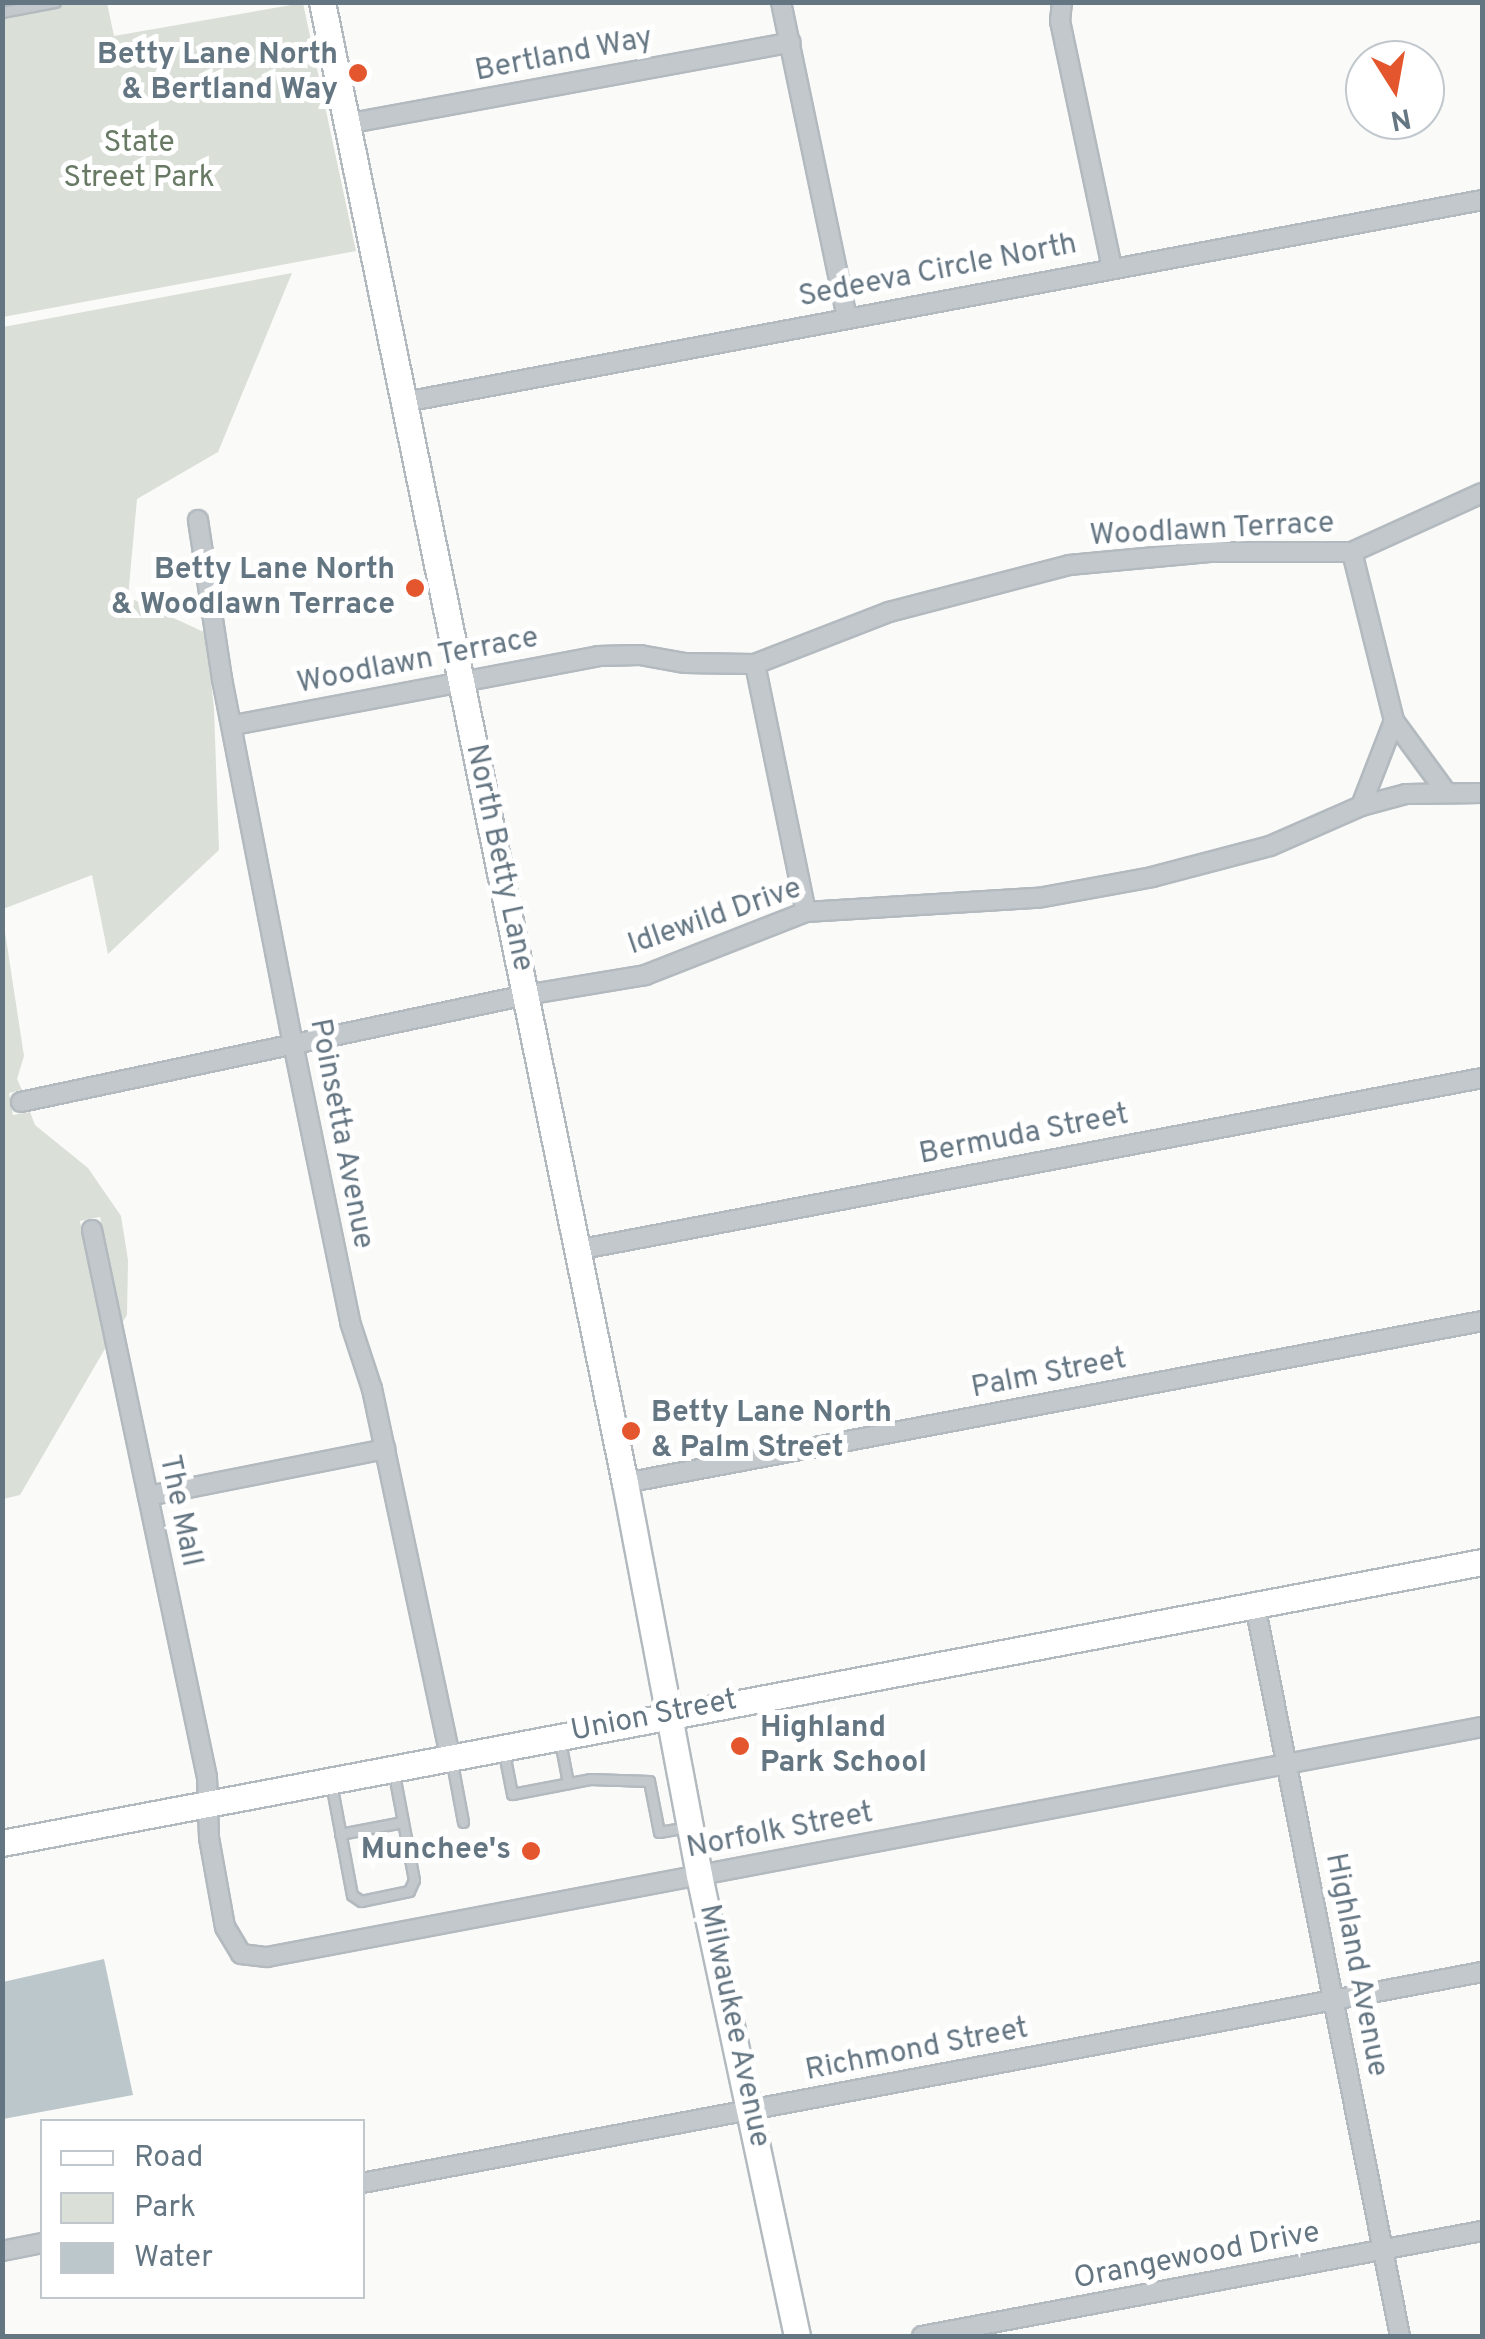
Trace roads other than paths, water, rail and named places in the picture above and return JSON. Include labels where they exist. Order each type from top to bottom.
[{"type":"street","name":"North Betty Lane","points":[[322,2],[670,1714]]},
{"type":"street","points":[[780,2],[847,317]]},
{"type":"street","points":[[1062,2],[1060,21],[1112,266]]},
{"type":"street","name":"Bertland Way","points":[[346,124],[791,42]]},
{"type":"street","name":"Sedeeva Circle North","points":[[404,402],[1112,266],[1482,200]]},
{"type":"street","name":"Woodlawn Terrace","points":[[234,725],[598,656],[640,654],[686,663],[755,664],[889,612],[1069,565],[1209,552],[1352,552],[1482,493]]},
{"type":"street","name":"Poinsetta Avenue","points":[[198,520],[222,679],[294,1048],[350,1322],[385,1449],[450,1755]]},
{"type":"street","points":[[1352,552],[1394,720],[1446,792]]},
{"type":"street","points":[[755,664],[806,912]]},
{"type":"street","points":[[1361,806],[1394,720]]},
{"type":"street","name":"Idlewild Drive","points":[[21,1102],[294,1048],[526,995],[646,975],[806,912],[1022,900],[1152,878],[1270,846],[1361,806],[1406,794],[1482,793]]},
{"type":"street","name":"Bermuda Street","points":[[577,1250],[1482,1078]]},
{"type":"street","name":"The Mall","points":[[92,1230],[206,1776],[207,1804]]},
{"type":"street","name":"Palm Street","points":[[625,1483],[1482,1320]]},
{"type":"street","points":[[148,1496],[385,1449]]},
{"type":"street","name":"Union Street","points":[[2,1843],[1482,1562]]},
{"type":"street","name":"Highland Avenue","points":[[1255,1605],[1400,2336]]},
{"type":"street","name":"Milwaukee Avenue","points":[[670,1714],[664,1778],[690,1826],[797,2336]]},
{"type":"street","name":"Norfolk Street","points":[[207,1804],[225,1928],[241,1954],[267,1957],[1482,1727]]},
{"type":"street","name":"Richmond Street","points":[[365,2182],[1482,1972]]},
{"type":"street","name":"Orangewood Drive","points":[[922,2336],[1482,2232]]},
{"type":"street","points":[[2,2251],[40,2243]]},
{"type":"lane","points":[[2,12],[56,2]]},
{"type":"lane","points":[[558,1735],[568,1783]]},
{"type":"lane","points":[[502,1746],[512,1794],[568,1783],[664,1778]]},
{"type":"lane","points":[[450,1755],[463,1822]]},
{"type":"lane","points":[[330,1780],[352,1895],[360,1901],[409,1891],[413,1886],[393,1766]]},
{"type":"lane","points":[[340,1834],[403,1822]]},
{"type":"water","points":[[104,1959],[133,2095],[3,2119],[3,1982]]},
{"type":"place","name":"Betty Lane North & Bertland Way","points":[[358,73]]},
{"type":"place","name":"Betty Lane North & Woodlawn Terrace","points":[[415,588]]},
{"type":"place","name":"Betty Lane North & Palm Street","points":[[631,1431]]},
{"type":"place","name":"Highland Park School","points":[[740,1746]]},
{"type":"place","name":"Munchee's","points":[[531,1851]]},
{"type":"park label","name":"State Street Park","points":[[139,161]]}]
